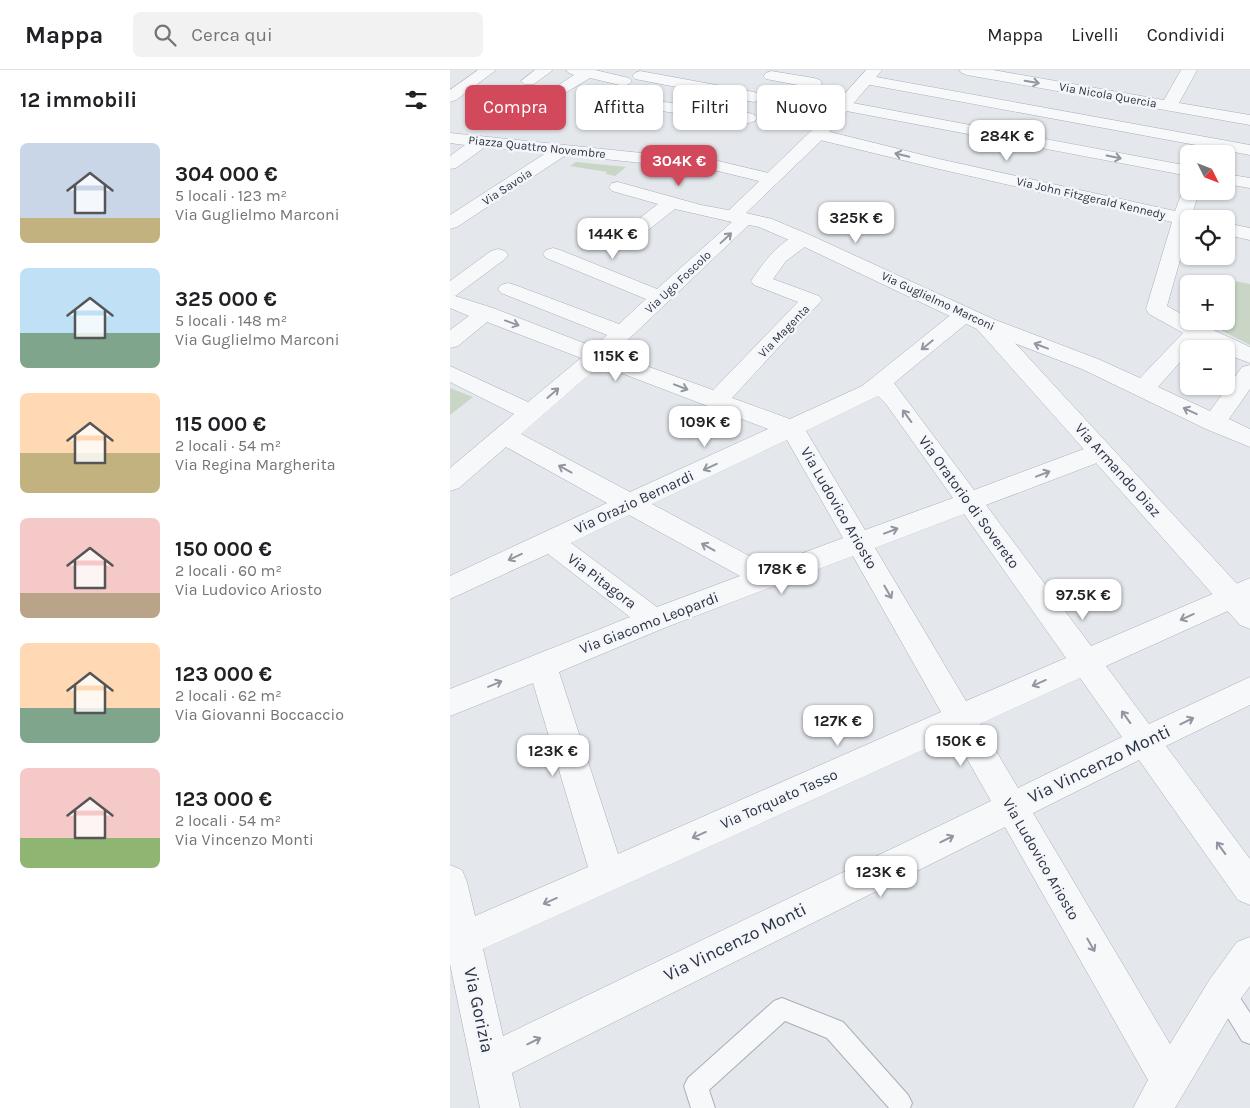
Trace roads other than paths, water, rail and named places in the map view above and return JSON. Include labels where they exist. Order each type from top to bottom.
[{"type":"street","points":[[450,97],[488,70]]},
{"type":"street","points":[[529,81],[545,70]]},
{"type":"street","name":"Via Nicola Quercia","points":[[967,70],[1085,84],[1105,95],[1250,120]]},
{"type":"street","points":[[1169,106],[1189,70]]},
{"type":"street","points":[[565,85],[580,72],[624,81]]},
{"type":"street","points":[[749,118],[587,97],[644,73],[754,97]]},
{"type":"street","points":[[869,75],[980,101],[1092,122],[1191,145]]},
{"type":"street","name":"Via Ugo Foscolo","points":[[845,103],[869,75]]},
{"type":"street","points":[[947,152],[997,75]]},
{"type":"street","points":[[772,76],[814,83]]},
{"type":"street","points":[[1078,150],[1105,95]]},
{"type":"street","points":[[845,107],[1180,169]]},
{"type":"street","points":[[1205,145],[1214,114]]},
{"type":"street","name":"Via Ugo Foscolo","points":[[450,482],[598,355],[661,298],[739,217],[771,179],[821,130]]},
{"type":"street","name":"Via John Fitzgerald Kennedy","points":[[818,134],[947,152],[1180,219]]},
{"type":"street","name":"Piazza Quattro Novembre","points":[[450,138],[718,166],[771,179]]},
{"type":"street","points":[[450,164],[480,142]]},
{"type":"street","points":[[1235,149],[1250,150]]},
{"type":"street","name":"Via Savoia","points":[[450,223],[563,150]]},
{"type":"street","points":[[1235,180],[1250,183]]},
{"type":"street","name":"Via Guglielmo Marconi","points":[[618,187],[699,210],[765,223],[975,319],[1090,364],[1250,439]]},
{"type":"street","points":[[621,242],[672,202]]},
{"type":"street","points":[[1235,231],[1250,234]]},
{"type":"street","points":[[1180,235],[1156,309],[1196,331],[1250,356]]},
{"type":"street","name":"Via Magenta","points":[[716,401],[812,300],[761,281],[779,257],[803,239]]},
{"type":"street","points":[[553,254],[661,298]]},
{"type":"street","points":[[450,291],[498,255]]},
{"type":"street","points":[[508,289],[622,333]]},
{"type":"street","points":[[450,301],[793,429]]},
{"type":"street","points":[[450,340],[486,314]]},
{"type":"street","name":"Via Orazio Bernardi","points":[[450,588],[793,429],[870,391],[975,319]]},
{"type":"street","name":"Via Armando Diaz","points":[[975,319],[1244,601]]},
{"type":"street","points":[[1143,389],[1196,331]]},
{"type":"street","points":[[1214,423],[1250,372]]},
{"type":"street","points":[[450,373],[531,412]]},
{"type":"street","name":"Via Oratorio di Sovereto","points":[[881,384],[894,398],[1250,888]]},
{"type":"street","name":"Via Ludovico Ariosto","points":[[793,429],[1011,807],[1162,1094]]},
{"type":"street","points":[[504,436],[766,578]]},
{"type":"street","name":"Via Giacomo Leopardi","points":[[450,703],[654,620],[1101,452]]},
{"type":"street","name":"Via Pitagora","points":[[550,541],[654,620]]},
{"type":"street","name":"Via Torquato Tasso","points":[[463,940],[1086,662],[1244,601]]},
{"type":"street","points":[[542,665],[608,876]]},
{"type":"street","name":"Via Vincenzo Monti","points":[[490,1063],[1250,690]]},
{"type":"street","name":"Via Gorizia","points":[[450,882],[500,1108]]},
{"type":"street","points":[[1162,1094],[1223,992],[1250,955]]},
{"type":"lane","points":[[1223,992],[1250,1033]]},
{"type":"lane","points":[[703,1108],[696,1086],[782,1009],[835,1030],[900,1104]]}]
